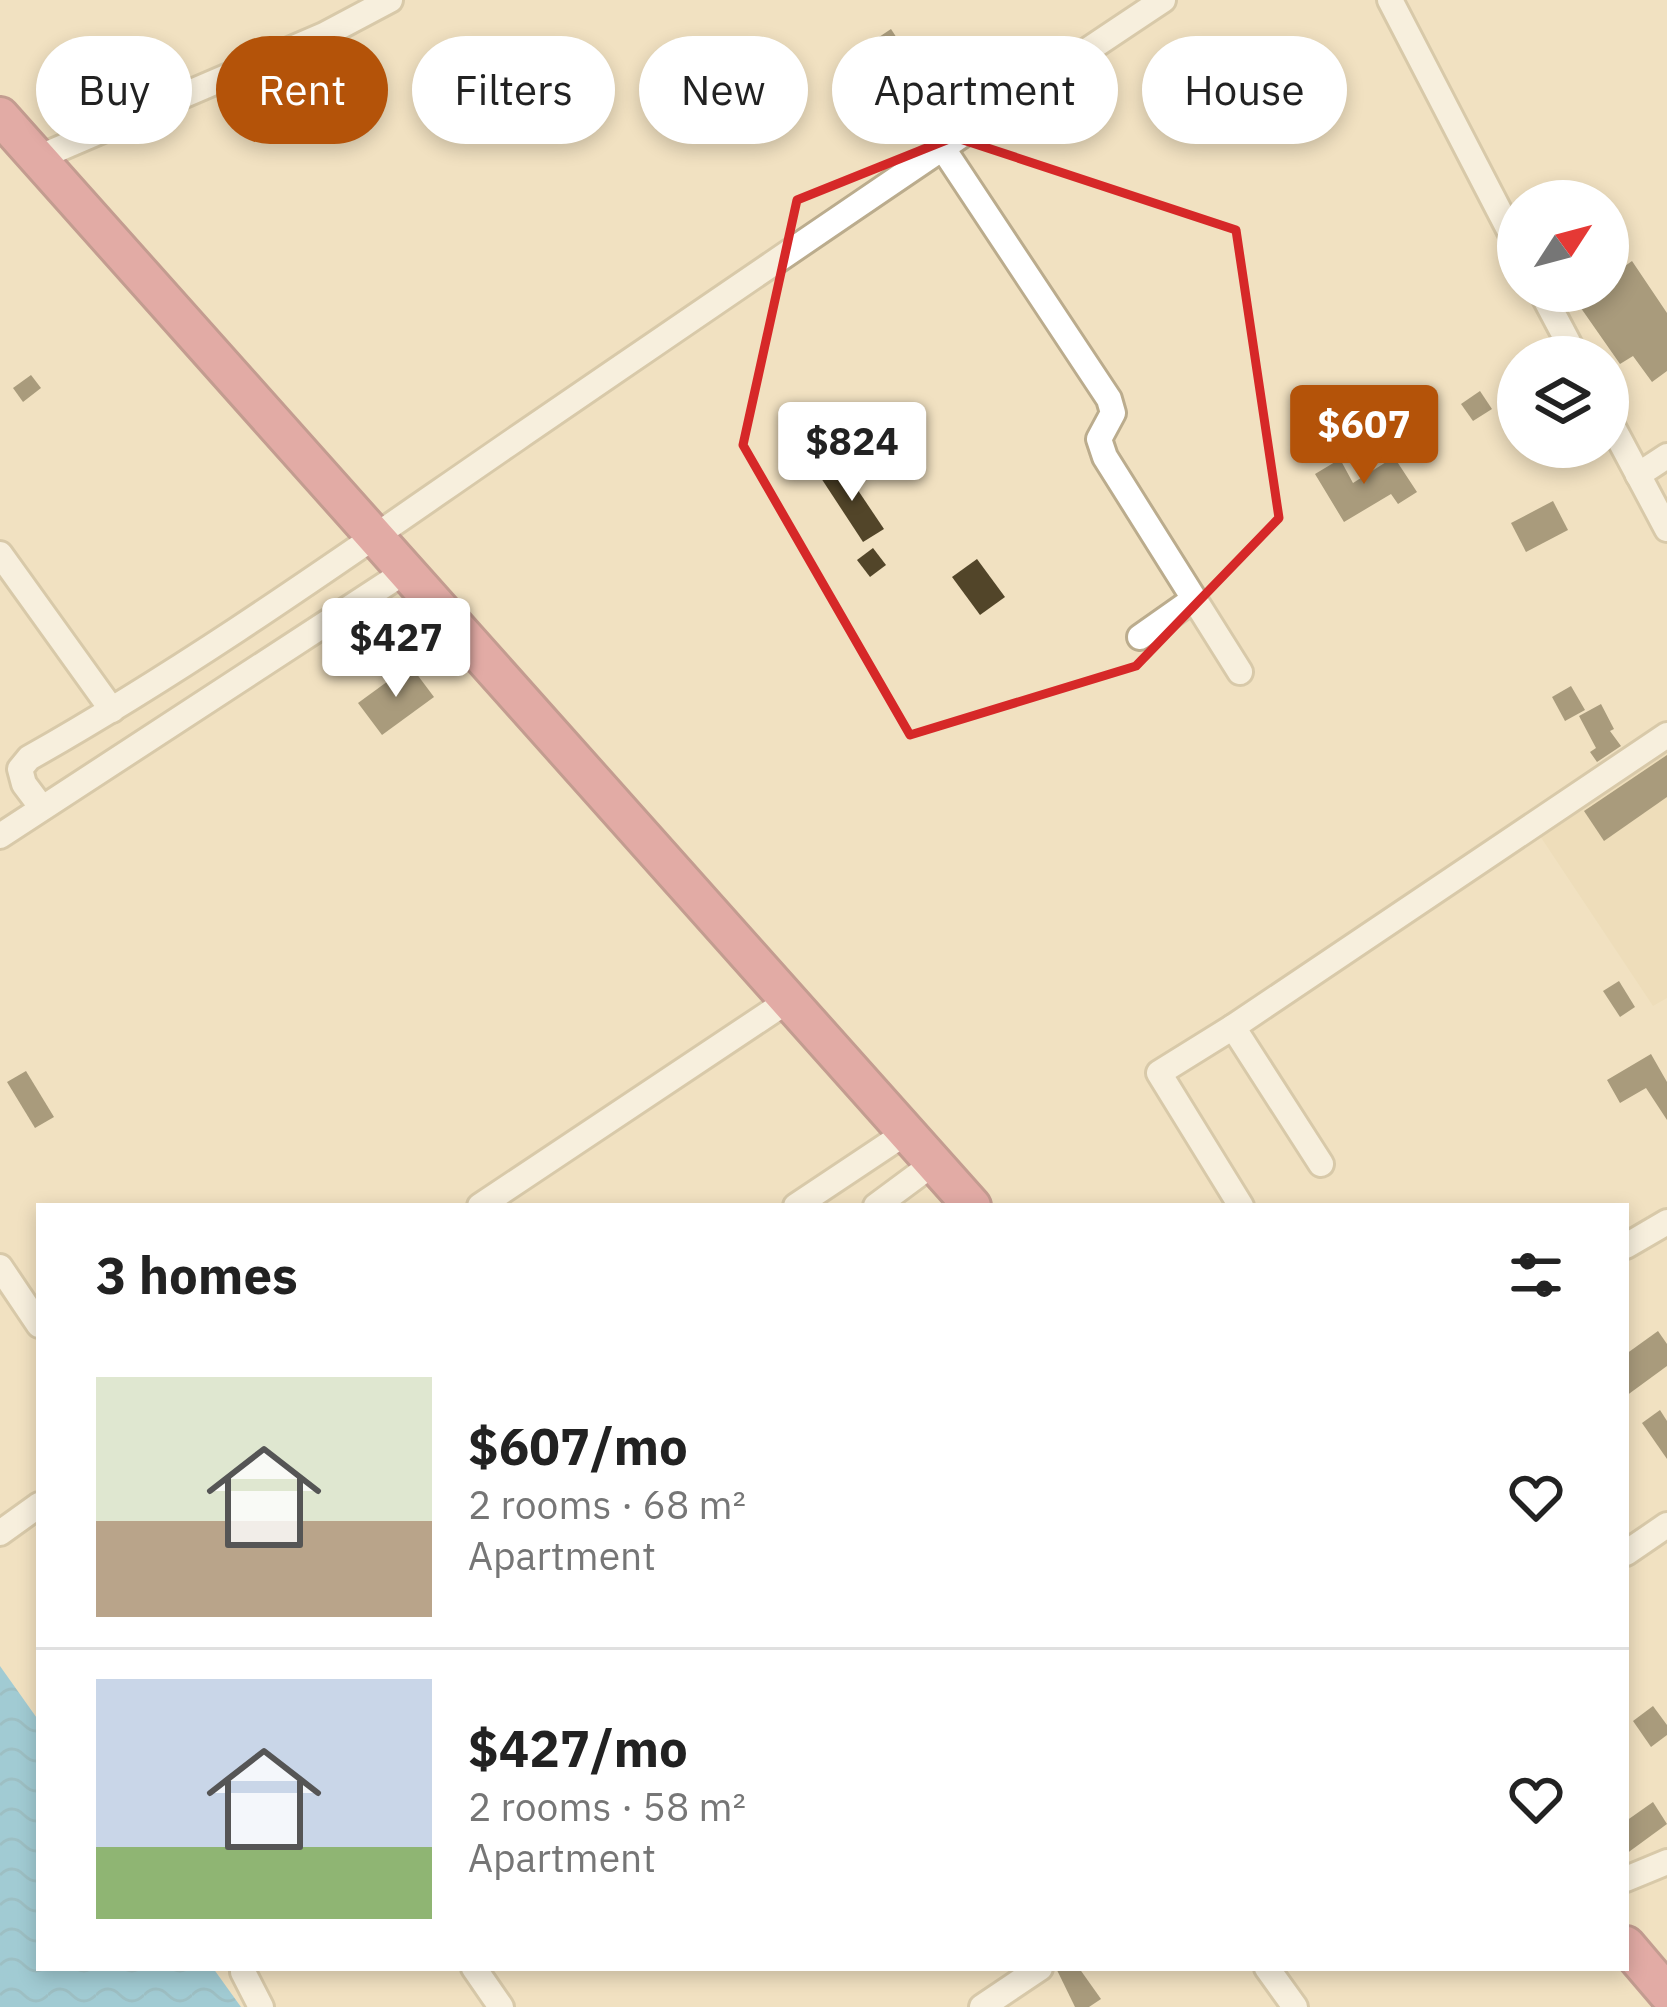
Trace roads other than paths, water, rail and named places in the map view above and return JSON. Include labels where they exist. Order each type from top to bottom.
[{"type":"highway","points":[[14,138],[969,1203]]},
{"type":"highway","points":[[1629,1949],[1667,1993]]},
{"type":"street","points":[[14,138],[324,35],[390,0]]},
{"type":"street","points":[[42,808],[24,784],[20,769],[28,758],[112,710],[375,536],[1163,0]]},
{"type":"street","points":[[1390,0],[1497,206]]},
{"type":"street","points":[[942,146],[1109,399],[1114,413],[1099,439],[1105,457],[1240,672]]},
{"type":"street","points":[[1638,475],[1667,456]]},
{"type":"street","points":[[1629,458],[1667,530]]},
{"type":"street","points":[[0,554],[112,710]]},
{"type":"street","points":[[0,836],[406,571]]},
{"type":"street","points":[[1140,637],[1194,599]]},
{"type":"street","points":[[1239,1203],[1159,1073],[1667,735]]},
{"type":"street","points":[[484,1203],[789,1000]]},
{"type":"street","points":[[1233,1027],[1321,1164]]},
{"type":"street","points":[[800,1203],[907,1132]]},
{"type":"street","points":[[880,1203],[934,1163]]},
{"type":"street","points":[[1629,1244],[1667,1222]]},
{"type":"street","points":[[0,1268],[36,1321]]},
{"type":"street","points":[[0,1533],[36,1507]]},
{"type":"street","points":[[1629,1550],[1667,1525]]},
{"type":"street","points":[[1629,1878],[1667,1862]]},
{"type":"street","points":[[476,1971],[501,2007]]},
{"type":"street","points":[[982,2007],[1036,1971]]},
{"type":"street","points":[[1269,1971],[1295,2007]]},
{"type":"street","points":[[242,1972],[262,2007]]},
{"type":"water","points":[[0,1666],[36,1717],[36,1971],[215,1971],[241,2007],[0,2007]]}]
